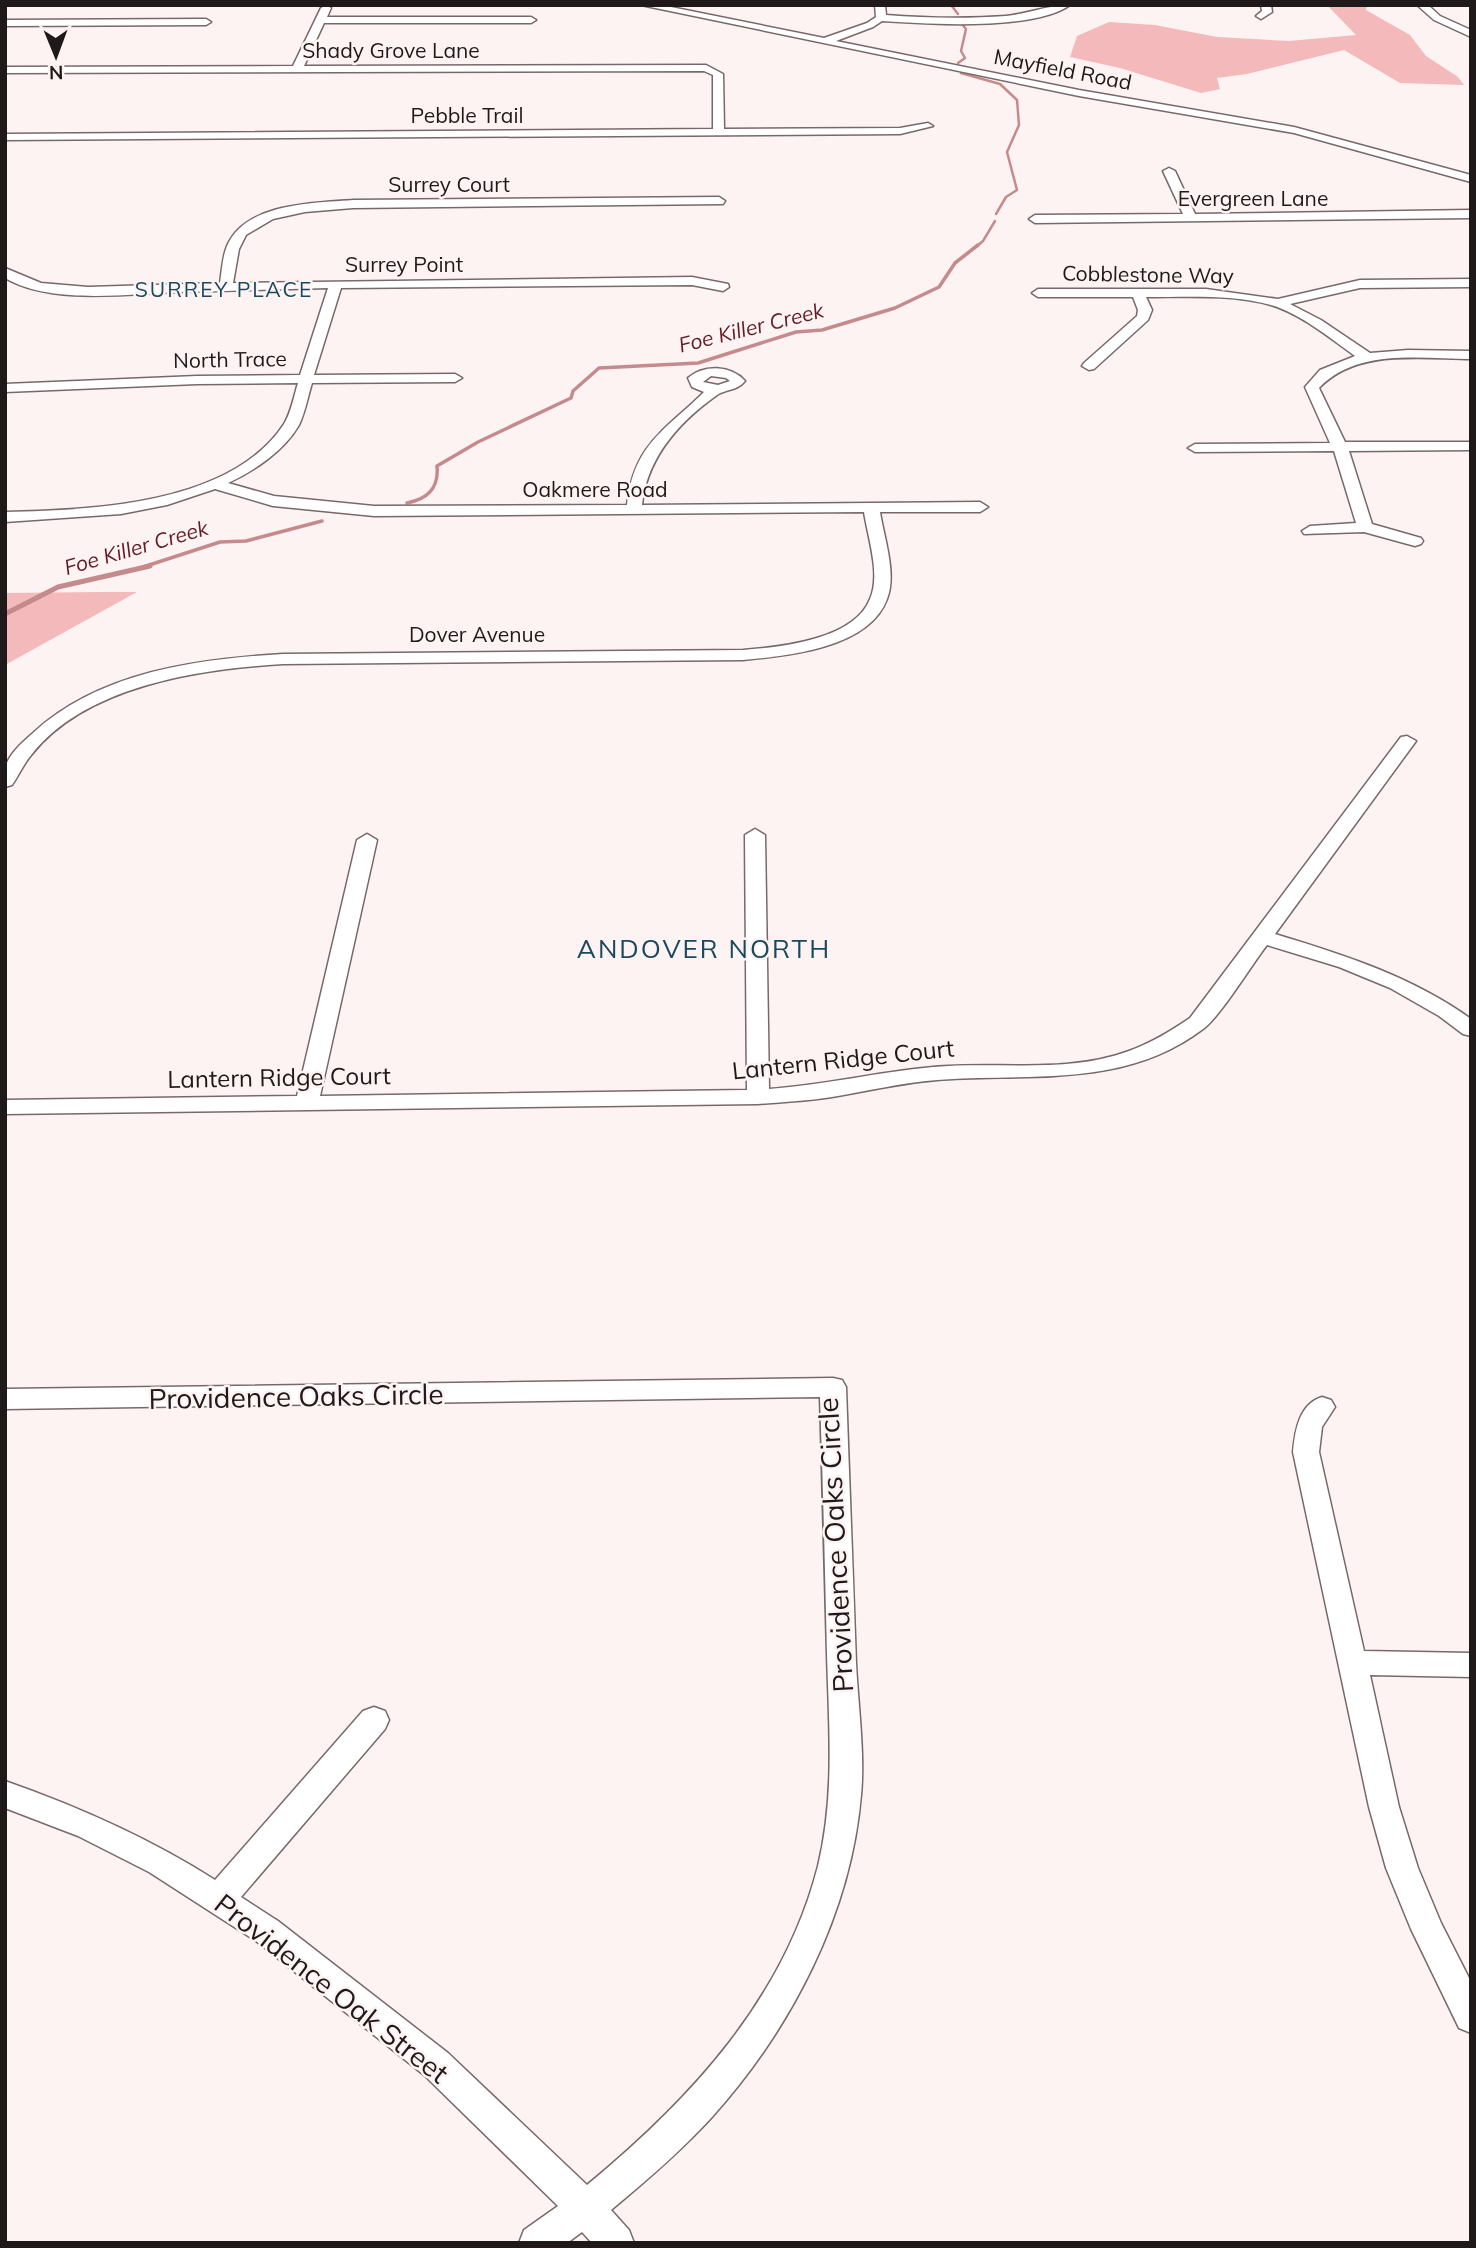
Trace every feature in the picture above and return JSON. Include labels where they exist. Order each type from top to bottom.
[{"type":"street","points":[[297,69],[327,5]]},
{"type":"street","name":"Mayfield Road","points":[[646,5],[1079,93],[1324,136],[1471,178]]},
{"type":"street","points":[[880,5],[880,18]]},
{"type":"street","points":[[828,40],[870,25],[880,18],[1024,17],[1053,11],[1065,5]]},
{"type":"street","points":[[1261,16],[1267,12],[1266,5]]},
{"type":"street","points":[[1422,5],[1437,18],[1471,34]]},
{"type":"street","points":[[320,20],[531,20]]},
{"type":"street","points":[[5,22],[206,22]]},
{"type":"street","name":"Shady Grove Lane","points":[[5,70],[706,68],[718,74],[719,132]]},
{"type":"street","name":"Pebble Trail","points":[[5,137],[901,131],[928,125]]},
{"type":"street","points":[[1170,171],[1191,218]]},
{"type":"street","name":"Surrey Court","points":[[226,287],[234,243],[241,233],[267,218],[307,208],[353,204],[719,201]]},
{"type":"street","name":"Evergreen Lane","points":[[1035,219],[1471,214]]},
{"type":"street","name":"Surrey Point","points":[[5,272],[20,281],[62,290],[692,281],[723,287]]},
{"type":"street","points":[[1278,303],[1360,284],[1471,283]]},
{"type":"street","points":[[5,517],[93,513],[157,501],[213,484],[254,463],[281,441],[292,424],[336,284]]},
{"type":"street","name":"Cobblestone Way","points":[[1038,293],[1241,295],[1278,303],[1317,323],[1366,357]]},
{"type":"street","points":[[1089,366],[1143,317],[1145,310],[1138,293]]},
{"type":"street","points":[[1364,527],[1348,466],[1312,387],[1320,374],[1366,357],[1471,355]]},
{"type":"street","name":"North Trace","points":[[5,388],[306,379],[455,378]]},
{"type":"street","points":[[634,509],[637,479],[652,450],[672,426],[706,400],[714,389]]},
{"type":"street","points":[[1195,448],[1471,446]]},
{"type":"street","name":"Oakmere Road","points":[[213,484],[273,501],[345,510],[980,507]]},
{"type":"street","name":"Dover Avenue","points":[[5,781],[22,754],[40,735],[89,703],[126,687],[209,665],[283,659],[743,655],[809,646],[855,626],[870,613],[879,600],[881,584],[871,508]]},
{"type":"street","points":[[1310,531],[1364,527],[1415,541]]},
{"type":"street","name":"Lantern Ridge Court","points":[[5,1107],[758,1097],[816,1092],[937,1073],[1083,1069],[1137,1058],[1172,1042],[1198,1023],[1406,741]]},
{"type":"street","points":[[755,835],[758,1097]]},
{"type":"street","points":[[307,1103],[367,840]]},
{"type":"street","points":[[1264,937],[1360,967],[1405,985],[1445,1009],[1471,1029]]},
{"type":"street","name":"Providence Oaks Circle","points":[[5,1399],[833,1387],[846,1794],[834,1872],[805,1950],[772,2012],[746,2050],[684,2123],[585,2208],[537,2243]]},
{"type":"street","points":[[1322,1407],[1309,1426],[1306,1452],[1384,1807],[1402,1868],[1427,1929],[1471,2017]]},
{"type":"street","points":[[1352,1663],[1471,1665]]},
{"type":"street","points":[[219,1899],[374,1720]]},
{"type":"street","name":"Providence Oak Street","points":[[5,1794],[101,1832],[160,1861],[267,1931],[436,2064],[585,2208],[616,2243]]},
{"type":"shaded area","points":[[1327,5],[1367,5],[1366,10],[1410,35],[1426,56],[1458,77],[1464,85],[1400,83],[1344,50],[1247,74],[1217,78],[1220,89],[1201,93],[1120,68],[1070,57],[1077,36],[1109,22],[1155,25],[1217,37],[1289,41],[1356,35]]},
{"type":"shaded area","points":[[137,592],[5,665],[5,593]]},
{"type":"waterway","name":"Foe Killer Creek","points":[[951,5],[958,14]]},
{"type":"waterway","name":"Foe Killer Creek","points":[[958,63],[965,58],[961,51],[966,29],[961,23]]},
{"type":"waterway","name":"Foe Killer Creek","points":[[961,73],[1000,84],[1017,100],[1019,125],[1007,152],[1017,190],[1006,197],[996,214]]},
{"type":"waterway","name":"Foe Killer Creek","points":[[976,247],[983,241],[995,221]]},
{"type":"waterway","name":"Foe Killer Creek","points":[[407,503],[421,499],[431,491],[436,480],[437,466],[478,442],[571,398],[573,391],[599,368],[698,363],[796,332],[822,330],[895,308],[939,287],[955,263],[978,245]]},
{"type":"waterway","name":"Foe Killer Creek","points":[[143,567],[220,542],[246,541],[322,521]]},
{"type":"waterway","name":"Foe Killer Creek","points":[[5,614],[58,587],[150,566]]},
{"type":"district","name":"SURREY PLACE","points":[[224,289]]},
{"type":"district","name":"ANDOVER NORTH","points":[[704,948]]}]
